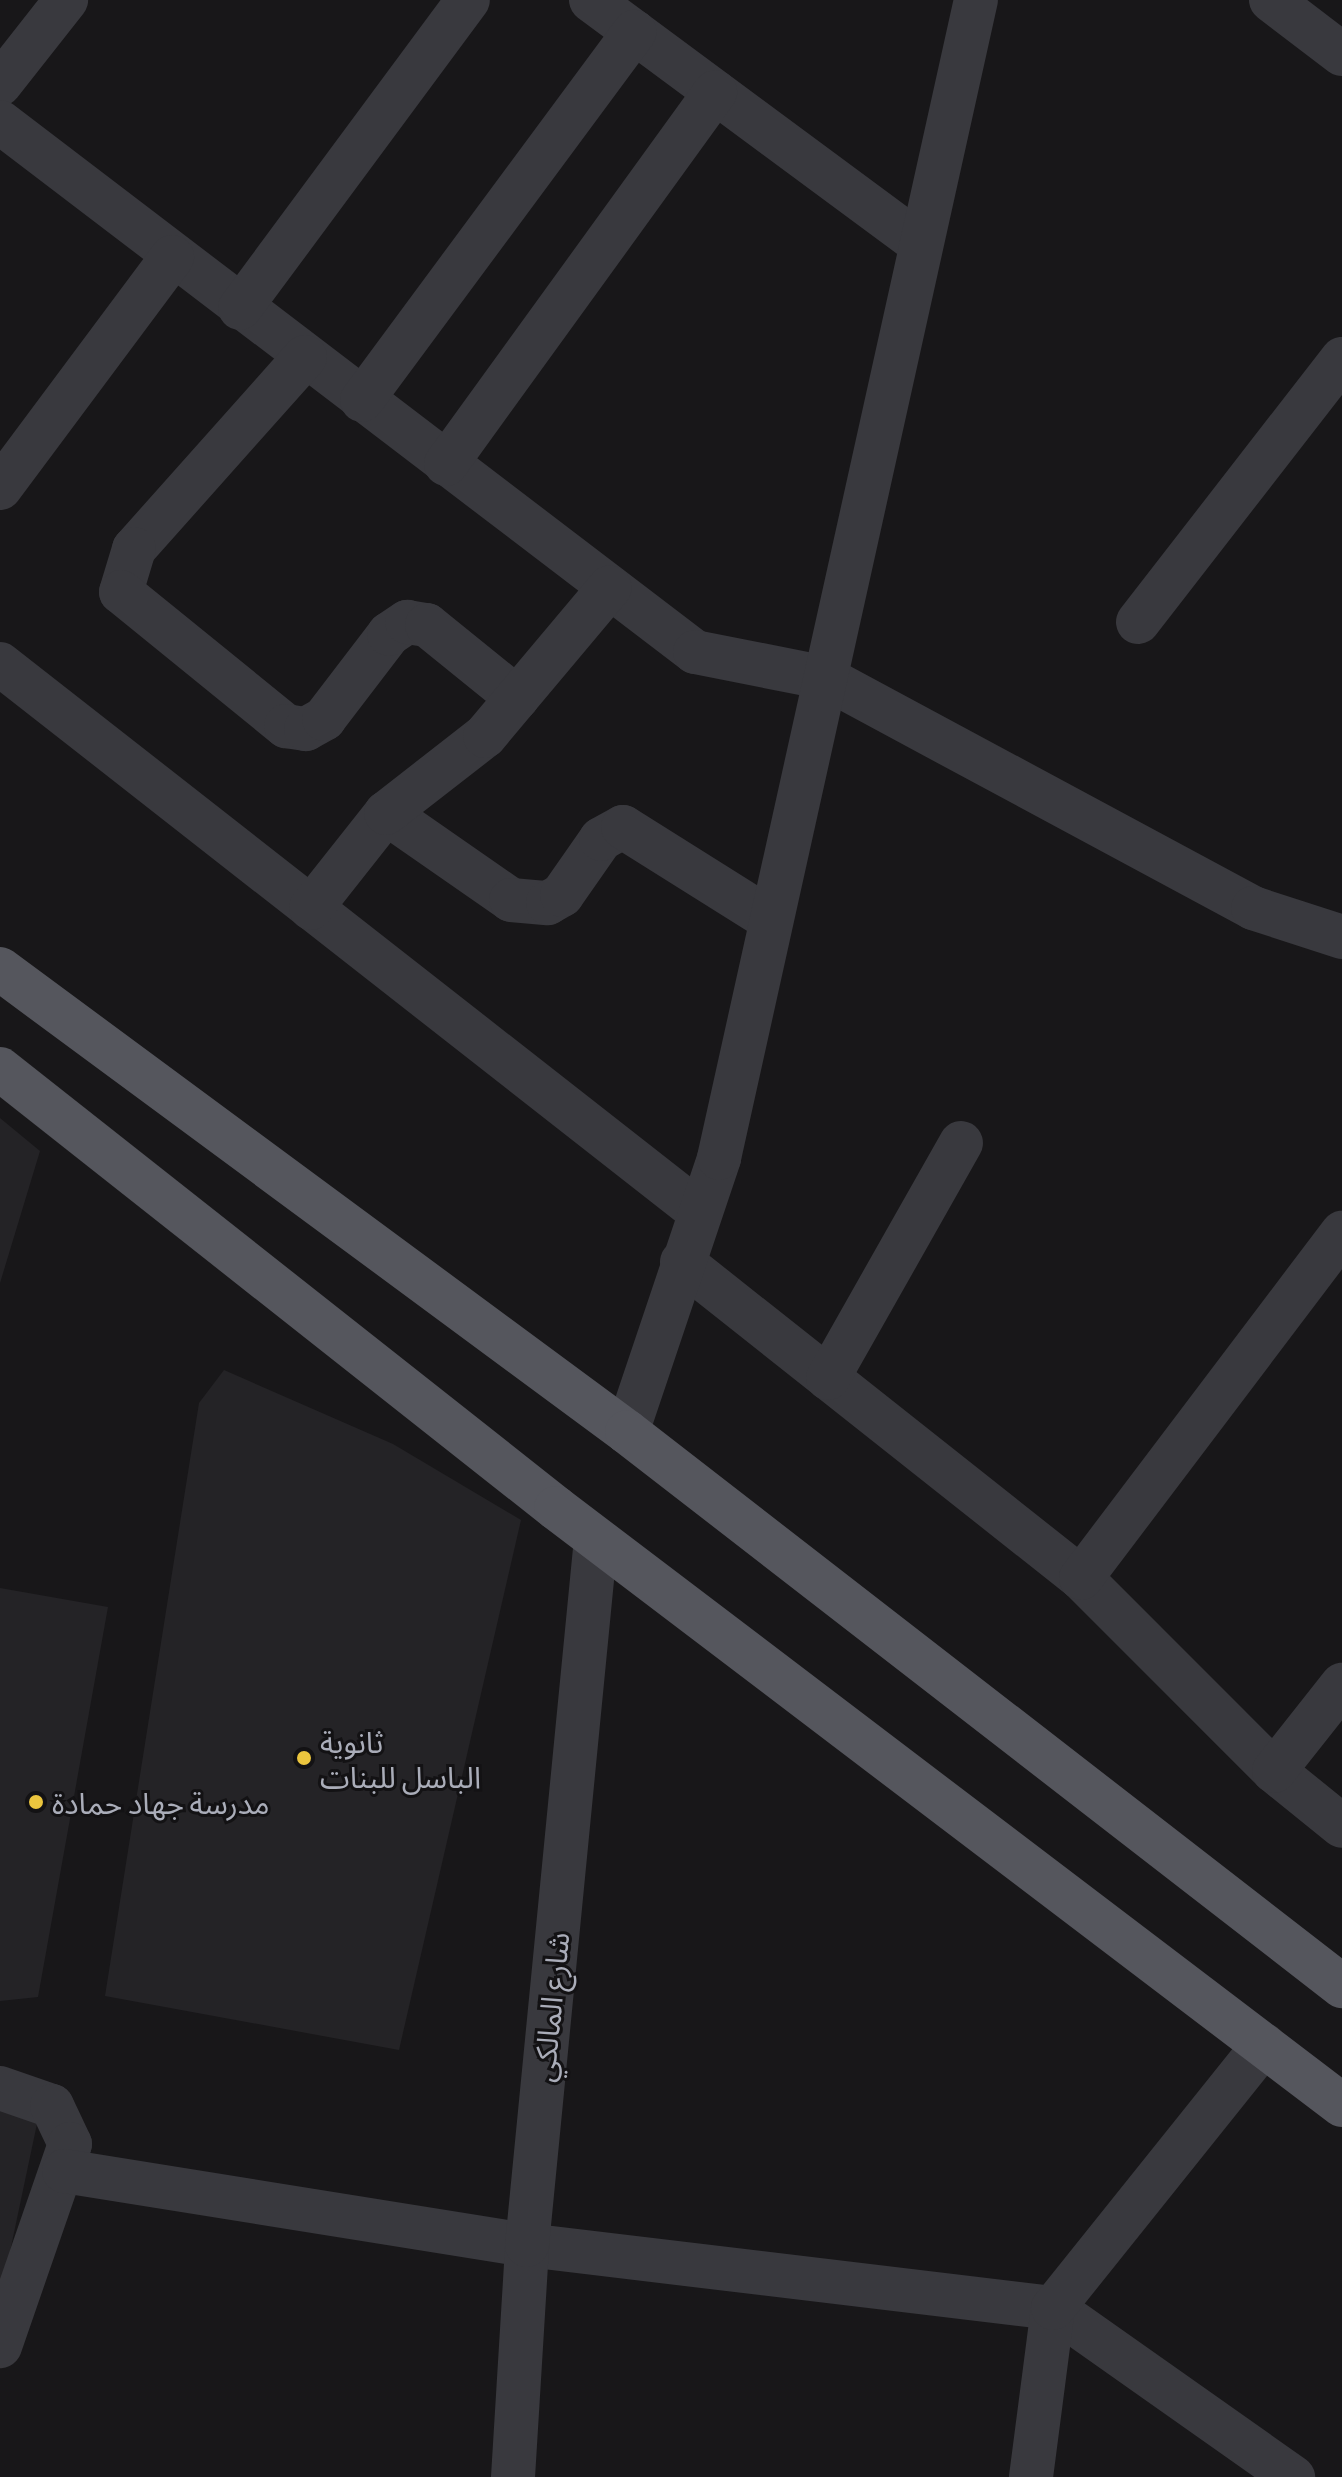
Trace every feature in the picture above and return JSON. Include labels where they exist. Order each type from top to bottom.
[{"type":"main road","points":[[0,969],[627,1432],[1342,1986]]},
{"type":"main road","points":[[0,1069],[596,1539],[1342,2105]]},
{"type":"street","points":[[0,84],[66,0]]},
{"type":"street","points":[[240,308],[468,0]]},
{"type":"street","points":[[591,0],[921,244]]},
{"type":"street","points":[[627,1432],[719,1158],[976,0]]},
{"type":"street","points":[[1271,0],[1342,54]]},
{"type":"street","points":[[362,400],[634,32]]},
{"type":"street","points":[[446,464],[715,92]]},
{"type":"street","points":[[0,122],[172,257],[695,652],[826,678],[1253,908],[1337,928]]},
{"type":"street","points":[[0,488],[172,257]]},
{"type":"street","points":[[305,357],[134,549],[121,592],[286,726],[306,729],[324,719],[389,634],[407,622],[427,625],[517,698]]},
{"type":"street","points":[[1138,622],[1342,359]]},
{"type":"street","points":[[311,908],[386,813],[485,736],[610,587]]},
{"type":"street","points":[[0,664],[700,1212]]},
{"type":"street","points":[[386,813],[511,900],[548,903],[562,895],[601,839],[623,827],[771,920]]},
{"type":"street","points":[[828,1378],[961,1143]]},
{"type":"street","points":[[1081,1578],[1342,1233]]},
{"type":"street","points":[[682,1262],[1081,1578],[1274,1771],[1342,1826]]},
{"type":"street","name":"شارع المالكي","points":[[513,2477],[527,2245],[596,1539]]},
{"type":"street","points":[[1274,1771],[1342,1685]]},
{"type":"street","points":[[1031,2477],[1053,2308],[1264,2045]]},
{"type":"street","points":[[0,2088],[40,2099],[61,2117],[70,2144],[64,2171],[0,2346]]},
{"type":"street","points":[[64,2171],[527,2245],[1053,2308],[1293,2477]]},
{"type":"shaded area","points":[[0,1118],[40,1151],[0,1283]]},
{"type":"shaded area","name":"ثانوية الباسل للبنات","points":[[224,1370],[393,1444],[521,1520],[399,2050],[105,1996],[199,1403]]},
{"type":"shaded area","name":"مدرسة جهاد حمادة","points":[[0,1588],[108,1607],[38,1997],[0,2001]]},
{"type":"shaded area","points":[[0,2110],[38,2119],[0,2299]]},
{"type":"place","name":"ثانوية الباسل للبنات","points":[[304,1758]]},
{"type":"place","name":"مدرسة جهاد حمادة","points":[[36,1802]]}]
